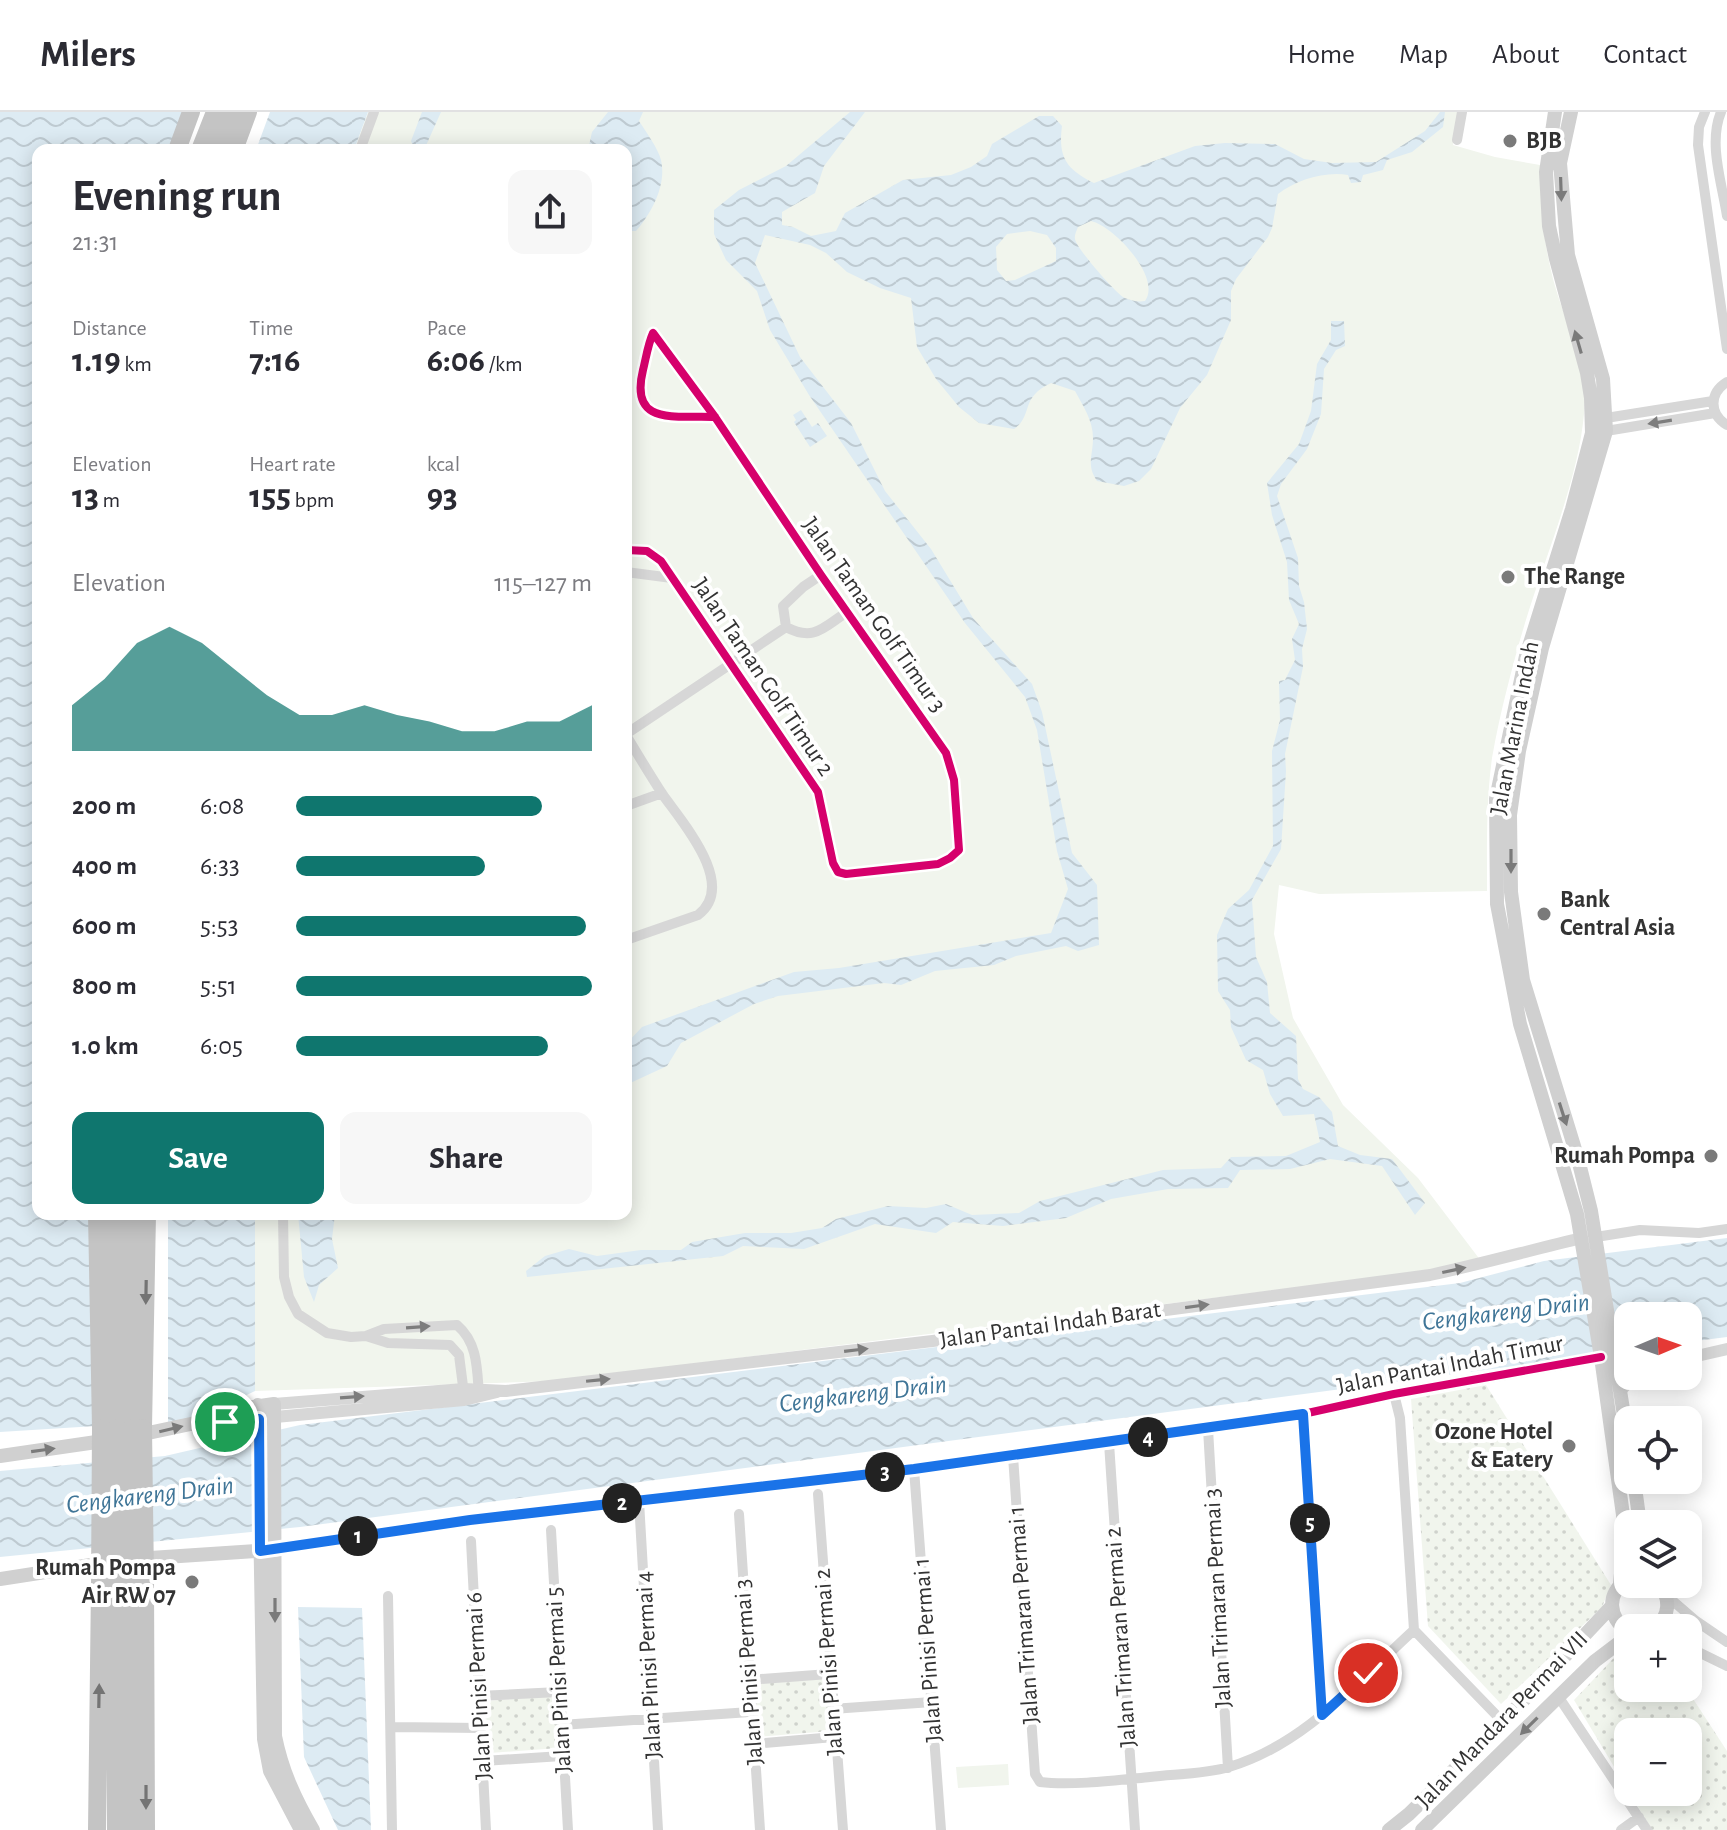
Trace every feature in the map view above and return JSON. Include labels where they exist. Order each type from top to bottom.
[{"type":"highway","points":[[179,144],[191,112]]},
{"type":"highway","points":[[202,144],[215,112]]},
{"type":"highway","points":[[220,144],[232,112]]},
{"type":"highway","points":[[236,144],[248,112]]},
{"type":"highway","points":[[98,1220],[123,1428]]},
{"type":"highway","points":[[115,1220],[131,1830]]},
{"type":"highway","points":[[116,1830],[130,1220]]},
{"type":"highway","points":[[123,1428],[146,1220]]},
{"type":"highway","points":[[97,1830],[123,1582]]},
{"type":"highway","points":[[123,1582],[146,1830]]},
{"type":"main road","name":"Jalan Marina Indah","points":[[1555,112],[1546,172],[1549,226],[1591,398],[1602,427]]},
{"type":"main road","name":"Jalan Marina Indah","points":[[1571,112],[1560,163],[1566,242],[1603,379],[1602,427],[1572,509],[1526,656],[1496,799],[1497,904],[1527,1022],[1584,1212],[1622,1406]]},
{"type":"main road","name":"Jalan Marina Indah","points":[[1612,1360],[1623,1510]]},
{"type":"main road","name":"Jalan Pantai Indah Barat","points":[[0,1456],[166,1431],[200,1422],[275,1416]]},
{"type":"main road","points":[[275,1416],[275,1532],[265,1545],[260,1570],[264,1739],[270,1771],[301,1830]]},
{"type":"main road","points":[[259,1418],[275,1736],[281,1768],[313,1830]]},
{"type":"main road","name":"Jalan Pantai Indah Timur","points":[[0,1579],[95,1564],[217,1553],[265,1545]]},
{"type":"main road","name":"Jalan Pantai Indah Timur","points":[[217,1553],[240,1559],[260,1570]]},
{"type":"main road","name":"Jalan Marina Indah","points":[[1611,1607],[1614,1595]]},
{"type":"main road","points":[[1611,1607],[1614,1614]]},
{"type":"main road","name":"Jalan Mandara Permai VII","points":[[1389,1830],[1503,1722],[1611,1607]]},
{"type":"main road","name":"Jalan Mandara Permai VII","points":[[1422,1830],[1614,1645]]},
{"type":"street","points":[[362,144],[374,112]]},
{"type":"street","points":[[1457,140],[1462,112]]},
{"type":"street","points":[[1705,112],[1699,127],[1698,145],[1727,349]]},
{"type":"street","points":[[1721,112],[1715,127],[1715,142],[1727,216]]},
{"type":"street","name":"Jalan Taman Golf Timur 3","points":[[715,417],[654,413],[643,406],[639,396],[640,383],[653,333],[715,417],[946,753],[954,780],[959,850]]},
{"type":"street","points":[[1727,382],[1719,387],[1713,401],[1715,413],[1727,425]]},
{"type":"street","points":[[1602,427],[1713,401]]},
{"type":"street","points":[[1602,427],[1715,413]]},
{"type":"street","name":"Jalan Taman Golf Timur 2","points":[[632,550],[647,551],[661,561],[818,792],[833,863],[838,872],[846,874],[938,864],[959,850]]},
{"type":"street","name":"Jalan Taman Golf Timur 2","points":[[632,573],[672,578]]},
{"type":"street","points":[[786,627],[783,606],[821,575]]},
{"type":"street","points":[[786,627],[801,635],[815,633],[847,612]]},
{"type":"street","points":[[632,731],[786,627]]},
{"type":"street","points":[[632,745],[704,851],[713,893],[706,909],[698,915],[632,938]]},
{"type":"street","points":[[632,804],[662,793]]},
{"type":"street","points":[[283,1220],[284,1277],[289,1297],[298,1314],[327,1333],[351,1337],[366,1336],[384,1329],[457,1325],[468,1334],[475,1353],[479,1393]]},
{"type":"street","points":[[1590,1244],[1640,1230],[1699,1233],[1727,1229]]},
{"type":"street","name":"Jalan Pantai Indah Barat","points":[[275,1416],[941,1340],[1430,1275],[1495,1262],[1508,1255],[1590,1244]]},
{"type":"street","points":[[366,1336],[388,1343],[450,1345],[459,1355],[464,1394]]},
{"type":"street","points":[[1702,1355],[1727,1349]]},
{"type":"street","name":"Jalan Pantai Indah Timur","points":[[265,1545],[914,1469],[1109,1443],[1303,1414],[1394,1394],[1612,1360]]},
{"type":"street","points":[[1394,1394],[1400,1418],[1414,1630],[1503,1722]]},
{"type":"street","points":[[1303,1414],[1322,1715]]},
{"type":"street","name":"Jalan Trimaran Permai 3","points":[[1208,1429],[1228,1768]]},
{"type":"street","name":"Jalan Trimaran Permai 2","points":[[1109,1443],[1135,1830]]},
{"type":"street","name":"Jalan Trimaran Permai 1","points":[[1013,1456],[1035,1774],[1040,1782],[1046,1783],[1131,1779]]},
{"type":"street","name":"Jalan Pinisi Permai 1","points":[[914,1469],[941,1830]]},
{"type":"street","name":"Jalan Pinisi Permai 2","points":[[818,1494],[843,1830]]},
{"type":"street","name":"Jalan Pinisi Permai 4","points":[[639,1501],[658,1830]]},
{"type":"street","name":"Jalan Pinisi Permai 3","points":[[739,1514],[760,1830]]},
{"type":"street","name":"Jalan Pinisi Permai 5","points":[[551,1530],[568,1830]]},
{"type":"street","name":"Jalan Pinisi Permai 6","points":[[471,1541],[486,1830]]},
{"type":"street","points":[[388,1596],[392,1830]]},
{"type":"street","points":[[1672,1598],[1696,1621],[1727,1642]]},
{"type":"street","points":[[1131,1779],[1228,1768],[1287,1742],[1322,1715],[1414,1630]]},
{"type":"street","points":[[1702,1654],[1727,1666]]},
{"type":"street","points":[[748,1680],[829,1674]]},
{"type":"street","points":[[479,1696],[559,1692]]},
{"type":"street","points":[[1558,1696],[1647,1830]]},
{"type":"street","points":[[832,1709],[932,1702]]},
{"type":"street","points":[[561,1725],[750,1712]]},
{"type":"street","points":[[392,1727],[481,1728]]},
{"type":"street","points":[[753,1744],[834,1737]]},
{"type":"street","points":[[483,1761],[562,1756]]},
{"type":"street","points":[[1621,1830],[1639,1817]]},
{"type":"shaded area","points":[[368,112],[1459,112],[1453,145],[1540,165],[1547,250],[1583,379],[1584,414],[1568,492],[1525,623],[1495,741],[1487,824],[1487,891],[1319,894],[1279,885],[1274,934],[1293,1018],[1343,1105],[1418,1178],[1481,1261],[1388,1276],[555,1381],[255,1391],[255,1220],[632,1220],[632,144],[356,144]]},
{"type":"shaded area","points":[[1486,1385],[1611,1585],[1602,1607],[1501,1704],[1428,1626],[1411,1399]]},
{"type":"shaded area","points":[[1614,1658],[1614,1702],[1695,1702],[1727,1751],[1727,1830],[1652,1830],[1637,1806],[1702,1806],[1702,1718],[1614,1718],[1614,1767],[1574,1700]]},
{"type":"shaded area","points":[[827,1678],[831,1731],[757,1737],[753,1684]]},
{"type":"shaded area","points":[[555,1696],[559,1748],[489,1753],[485,1701]]},
{"type":"shaded area","points":[[1008,1764],[1009,1785],[958,1788],[956,1767]]},
{"type":"water","points":[[0,112],[190,112],[177,144],[32,144],[32,1220],[95,1220],[96,1426],[0,1432]]},
{"type":"water","points":[[270,112],[368,112],[356,144],[258,144]]},
{"type":"water","points":[[422,112],[441,112],[427,144],[412,144]]},
{"type":"water","points":[[608,112],[643,112],[639,121],[661,160],[662,179],[647,216],[636,231],[632,231],[632,144],[589,144],[592,132]]},
{"type":"water","points":[[850,112],[865,112],[824,166],[815,193],[782,212],[782,225],[811,236],[836,231],[845,213],[903,180],[951,175],[971,167],[987,156],[992,144],[1039,116],[1053,116],[1062,126],[1061,146],[1066,161],[1077,173],[1094,183],[1195,146],[1225,143],[1275,144],[1304,159],[1332,163],[1376,162],[1425,131],[1440,112],[1445,112],[1443,127],[1412,152],[1387,160],[1383,170],[1363,175],[1361,182],[1351,183],[1348,175],[1320,176],[1302,181],[1278,194],[1268,237],[1236,279],[1231,291],[1231,320],[1207,375],[1180,408],[1151,469],[1139,481],[1124,486],[1097,481],[1091,465],[1091,425],[1075,391],[1051,383],[1041,389],[1014,429],[979,423],[959,407],[936,379],[917,347],[911,298],[880,288],[847,272],[826,253],[810,245],[765,235],[755,263],[800,357],[851,423],[885,491],[931,549],[973,618],[1032,684],[1042,712],[1072,853],[1097,885],[1099,945],[1078,951],[1066,946],[1016,956],[994,965],[935,971],[901,985],[884,983],[778,996],[754,1004],[681,1043],[667,1066],[632,1082],[632,1038],[642,1027],[794,972],[839,968],[1051,933],[1068,889],[1057,851],[1037,730],[1025,697],[965,623],[809,395],[770,330],[757,291],[726,260],[714,234],[714,210],[739,190],[786,166]],"holes":[[[1091,221],[1123,242],[1141,267],[1149,291],[1145,301],[1133,301],[1121,295],[1077,244],[1075,234],[1078,227]],[[1030,231],[1047,235],[1056,248],[1056,261],[1015,280],[1006,281],[997,270],[996,247],[1007,234]]]},
{"type":"water","points":[[1331,321],[1344,321],[1345,346],[1336,350],[1324,369],[1321,414],[1307,449],[1281,484],[1277,496],[1298,558],[1299,586],[1307,629],[1302,649],[1303,667],[1285,754],[1281,849],[1252,900],[1256,957],[1267,982],[1270,1013],[1296,1036],[1298,1079],[1303,1089],[1319,1097],[1332,1112],[1338,1146],[1360,1155],[1392,1159],[1425,1203],[1415,1215],[1382,1166],[1330,1159],[1290,1169],[1240,1170],[1228,1188],[1168,1189],[1111,1199],[1066,1218],[1003,1226],[953,1222],[936,1233],[875,1224],[804,1249],[743,1246],[723,1256],[527,1277],[526,1271],[545,1256],[569,1249],[597,1256],[641,1250],[681,1250],[692,1242],[745,1233],[791,1233],[822,1228],[836,1219],[888,1206],[926,1208],[946,1204],[972,1215],[1019,1213],[1040,1201],[1163,1170],[1221,1168],[1231,1157],[1286,1156],[1320,1142],[1314,1114],[1283,1116],[1270,1094],[1263,1070],[1246,1060],[1231,1027],[1230,1010],[1218,991],[1217,935],[1228,909],[1249,890],[1273,846],[1272,751],[1280,720],[1279,681],[1285,680],[1295,660],[1292,639],[1299,624],[1289,600],[1287,562],[1272,515],[1267,483],[1299,444],[1311,411],[1317,364],[1331,340]]},
{"type":"water","points":[[801,410],[812,427],[818,423],[827,436],[810,447],[794,422],[793,415]]},
{"type":"water","points":[[168,1220],[255,1220],[255,1391],[213,1411],[168,1424]]},
{"type":"water","points":[[299,1220],[334,1220],[332,1239],[338,1268],[319,1285],[314,1302],[304,1277]]},
{"type":"water","name":"Cengkareng Drain","points":[[1727,1238],[1727,1337],[1702,1340],[1702,1302],[1614,1302],[1614,1353],[300,1527],[0,1557],[0,1471],[165,1456],[300,1425],[1460,1283],[1544,1261]]},
{"type":"water","points":[[298,1607],[362,1608],[371,1830],[338,1830],[304,1757]]},
{"type":"cycle path","points":[[653,333],[715,417],[659,414],[649,409],[643,401],[640,388],[653,333]]},
{"type":"cycle path","points":[[632,550],[647,551],[661,561],[818,792],[833,863],[838,872],[846,874],[938,864],[959,850],[954,780],[946,753],[715,417]]},
{"type":"cycle path","points":[[275,1550],[389,1530],[914,1469],[1109,1443],[1303,1414],[1394,1394],[1601,1357]]},
{"type":"place","name":"BJB","points":[[1510,141]]},
{"type":"place","name":"The Range","points":[[1508,577]]},
{"type":"place","name":"Bank Central Asia","points":[[1544,914]]},
{"type":"place","name":"Rumah Pompa","points":[[1711,1156]]},
{"type":"place","name":"Ozone Hotel & Eatery","points":[[1569,1446]]},
{"type":"place","name":"Rumah Pompa Air RW 07","points":[[192,1582]]},
{"type":"route","points":[[225,1422],[259,1419],[260,1551],[389,1530],[914,1469],[1303,1414],[1322,1715],[1368,1673]]}]
